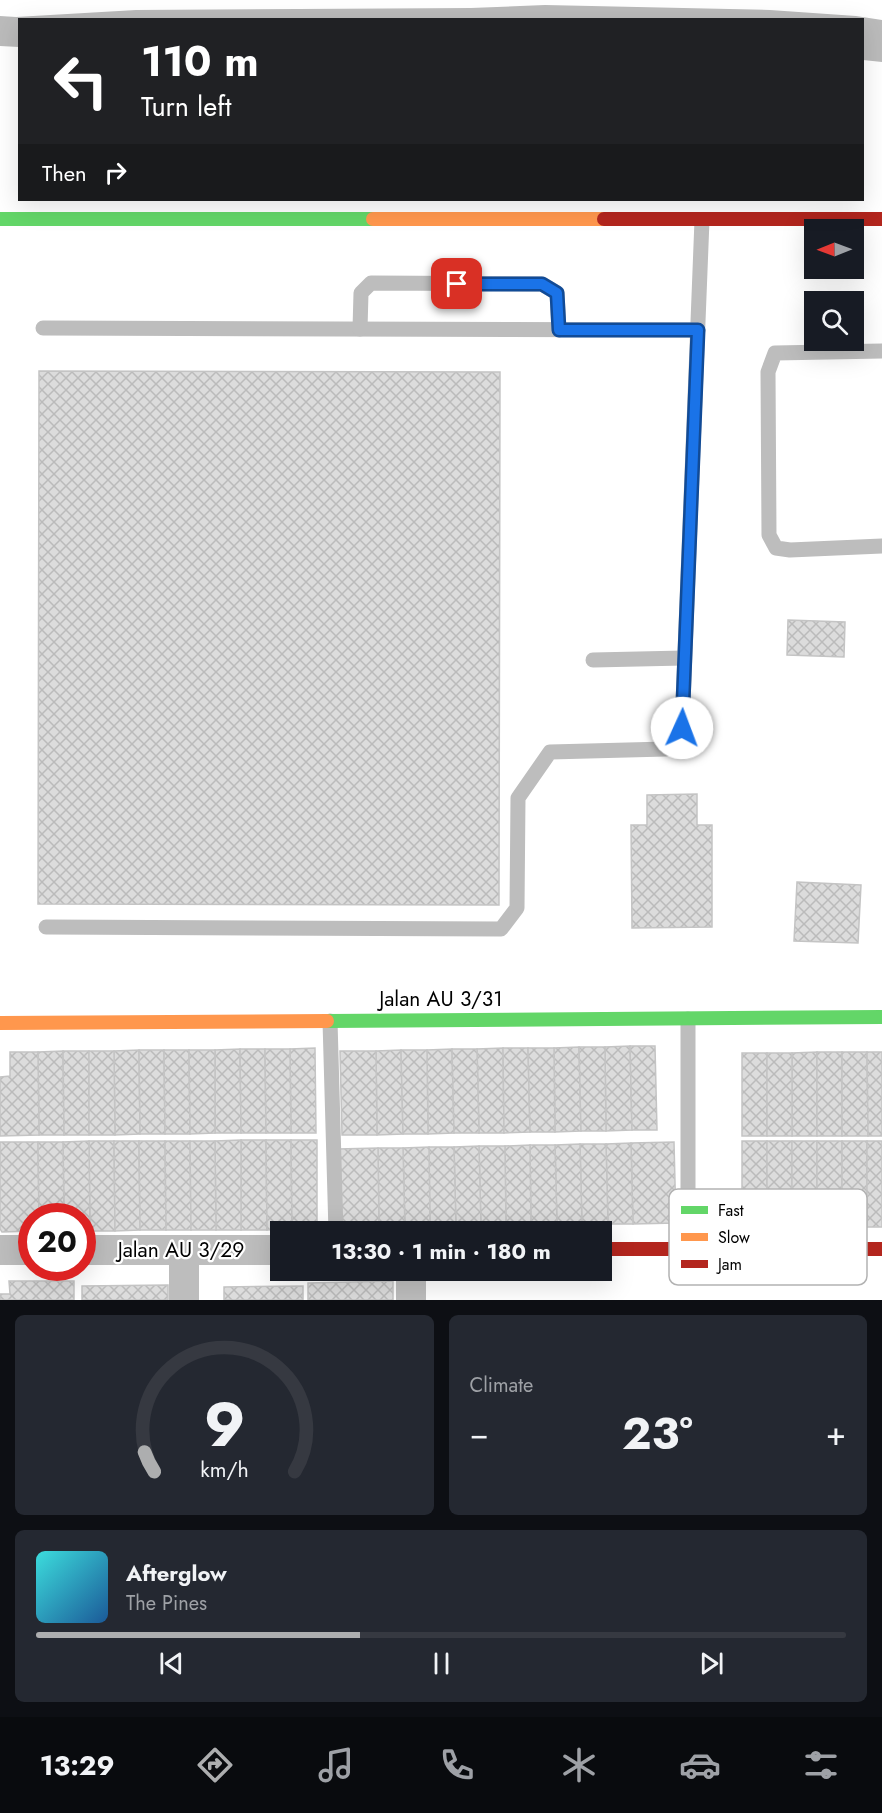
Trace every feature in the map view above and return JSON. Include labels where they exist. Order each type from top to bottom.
[{"type":"street","points":[[0,219],[882,219]]},
{"type":"street","name":"Jalan AU 3/31","points":[[0,1023],[882,1017]]},
{"type":"street","points":[[612,1249],[669,1249]]},
{"type":"street","points":[[0,1250],[18,1250]]},
{"type":"street","name":"Jalan AU 3/29","points":[[96,1250],[270,1250]]},
{"type":"street","points":[[184,1250],[184,1300]]},
{"type":"street","points":[[411,1281],[411,1300]]},
{"type":"lane","points":[[46,927],[501,929],[517,908],[518,798],[550,752],[666,749],[682,728],[702,220]]},
{"type":"lane","points":[[360,329],[361,293],[371,283],[542,284],[557,293],[559,330]]},
{"type":"lane","points":[[43,328],[698,330]]},
{"type":"lane","points":[[882,351],[776,352],[768,372],[768,384],[769,534],[776,548],[790,550],[882,546]]},
{"type":"lane","points":[[593,660],[684,658]]},
{"type":"lane","points":[[688,1019],[688,1189]]},
{"type":"lane","points":[[330,1021],[336,1221]]},
{"type":"shaded area","points":[[545,5],[770,10],[856,16],[882,20],[882,62],[864,60],[864,18],[18,18],[18,47],[0,46],[0,16],[136,10],[471,8]]},
{"type":"building","points":[[39,371],[500,372],[499,905],[38,904]]},
{"type":"building","points":[[788,620],[845,622],[844,657],[787,655]]},
{"type":"building","points":[[697,794],[697,825],[712,825],[712,927],[632,928],[631,825],[647,825],[647,795]]},
{"type":"building","points":[[797,882],[861,885],[858,943],[794,941]]},
{"type":"building","points":[[630,1046],[632,1130],[606,1131],[605,1047]]},
{"type":"building","points":[[630,1046],[655,1046],[657,1130],[632,1130]]},
{"type":"building","points":[[579,1047],[581,1131],[555,1132],[554,1048]]},
{"type":"building","points":[[579,1047],[605,1047],[606,1131],[581,1131]]},
{"type":"building","points":[[315,1048],[316,1133],[291,1133],[290,1049]]},
{"type":"building","points":[[503,1048],[504,1133],[479,1133],[477,1049]]},
{"type":"building","points":[[503,1048],[528,1048],[530,1132],[504,1133]]},
{"type":"building","points":[[528,1048],[554,1048],[555,1132],[530,1132]]},
{"type":"building","points":[[240,1049],[241,1133],[215,1133],[215,1050]]},
{"type":"building","points":[[240,1049],[265,1049],[266,1133],[241,1133]]},
{"type":"building","points":[[265,1049],[290,1049],[291,1133],[266,1133]]},
{"type":"building","points":[[452,1049],[454,1133],[428,1134],[427,1050]]},
{"type":"building","points":[[452,1049],[477,1049],[479,1133],[454,1133]]},
{"type":"building","points":[[139,1050],[140,1134],[115,1135],[114,1051]]},
{"type":"building","points":[[139,1050],[164,1050],[165,1134],[140,1134]]},
{"type":"building","points":[[164,1050],[189,1050],[190,1134],[165,1134]]},
{"type":"building","points":[[189,1050],[215,1050],[215,1133],[190,1134]]},
{"type":"building","points":[[401,1050],[403,1134],[377,1135],[376,1051]]},
{"type":"building","points":[[401,1050],[427,1050],[428,1134],[403,1134]]},
{"type":"building","points":[[63,1051],[64,1135],[39,1135],[38,1052]]},
{"type":"building","points":[[63,1051],[89,1051],[89,1135],[64,1135]]},
{"type":"building","points":[[89,1051],[114,1051],[115,1135],[89,1135]]},
{"type":"building","points":[[340,1051],[376,1051],[377,1135],[342,1135]]},
{"type":"building","points":[[10,1052],[38,1052],[39,1135],[0,1136],[0,1077],[10,1076]]},
{"type":"building","points":[[817,1052],[817,1136],[792,1136],[792,1053]]},
{"type":"building","points":[[817,1052],[842,1052],[842,1136],[817,1136]]},
{"type":"building","points":[[842,1052],[867,1052],[868,1136],[842,1136]]},
{"type":"building","points":[[867,1052],[882,1052],[882,1136],[868,1136]]},
{"type":"building","points":[[742,1053],[767,1053],[767,1136],[742,1136]]},
{"type":"building","points":[[767,1053],[792,1053],[792,1136],[767,1136]]},
{"type":"building","points":[[241,1140],[266,1140],[267,1230],[241,1230]]},
{"type":"building","points":[[241,1140],[241,1230],[216,1230],[215,1141]]},
{"type":"building","points":[[266,1140],[291,1140],[292,1221],[270,1221],[270,1230],[267,1230]]},
{"type":"building","points":[[291,1140],[317,1140],[317,1221],[292,1221]]},
{"type":"building","points":[[89,1141],[114,1141],[115,1231],[96,1231],[96,1203],[90,1203]]},
{"type":"building","points":[[89,1141],[90,1203],[64,1203],[63,1142]]},
{"type":"building","points":[[114,1141],[139,1141],[140,1230],[115,1231]]},
{"type":"building","points":[[139,1141],[165,1141],[166,1230],[140,1230]]},
{"type":"building","points":[[165,1141],[190,1141],[191,1230],[166,1230]]},
{"type":"building","points":[[190,1141],[215,1141],[216,1230],[191,1230]]},
{"type":"building","points":[[742,1141],[767,1141],[767,1189],[742,1189]]},
{"type":"building","points":[[767,1141],[792,1141],[792,1189],[767,1189]]},
{"type":"building","points":[[792,1141],[817,1141],[817,1189],[792,1189]]},
{"type":"building","points":[[817,1141],[842,1141],[842,1189],[817,1189]]},
{"type":"building","points":[[842,1141],[867,1141],[867,1189],[842,1189]]},
{"type":"building","points":[[867,1141],[882,1141],[882,1227],[867,1227]]},
{"type":"building","points":[[0,1142],[38,1142],[39,1203],[18,1203],[18,1231],[2,1232],[0,1229]]},
{"type":"building","points":[[38,1142],[63,1142],[64,1203],[39,1203]]},
{"type":"building","points":[[674,1142],[675,1189],[669,1189],[669,1223],[633,1224],[631,1143]]},
{"type":"building","points":[[631,1143],[633,1224],[612,1224],[612,1221],[608,1221],[606,1144]]},
{"type":"building","points":[[580,1144],[606,1144],[608,1221],[582,1221]]},
{"type":"building","points":[[580,1144],[582,1221],[557,1221],[555,1145]]},
{"type":"building","points":[[530,1145],[555,1145],[557,1221],[531,1221]]},
{"type":"building","points":[[530,1145],[531,1221],[506,1221],[505,1146]]},
{"type":"building","points":[[479,1146],[505,1146],[506,1221],[481,1221]]},
{"type":"building","points":[[479,1146],[481,1221],[456,1221],[454,1147]]},
{"type":"building","points":[[429,1147],[454,1147],[456,1221],[430,1221]]},
{"type":"building","points":[[429,1147],[430,1221],[405,1221],[403,1148]]},
{"type":"building","points":[[378,1148],[403,1148],[405,1221],[379,1221]]},
{"type":"building","points":[[378,1148],[379,1221],[340,1221],[338,1149]]},
{"type":"building","points":[[9,1281],[74,1281],[74,1300],[0,1300],[0,1294],[10,1294]]},
{"type":"building","points":[[393,1281],[393,1300],[308,1300],[308,1283]]},
{"type":"building","points":[[168,1285],[168,1300],[82,1300],[82,1286]]},
{"type":"building","points":[[303,1286],[303,1300],[224,1300],[224,1287]]},
{"type":"traffic: fast","points":[[0,219],[373,219]]},
{"type":"traffic: fast","points":[[327,1021],[882,1017]]},
{"type":"traffic: slow","points":[[373,219],[604,219]]},
{"type":"traffic: slow","points":[[0,1023],[327,1021]]},
{"type":"traffic: jam","points":[[604,219],[882,219]]},
{"type":"traffic: jam","points":[[612,1249],[669,1249]]},
{"type":"traffic: jam","points":[[867,1249],[882,1249]]},
{"type":"route","points":[[457,284],[542,284],[557,293],[559,330],[698,330],[682,728]]}]
